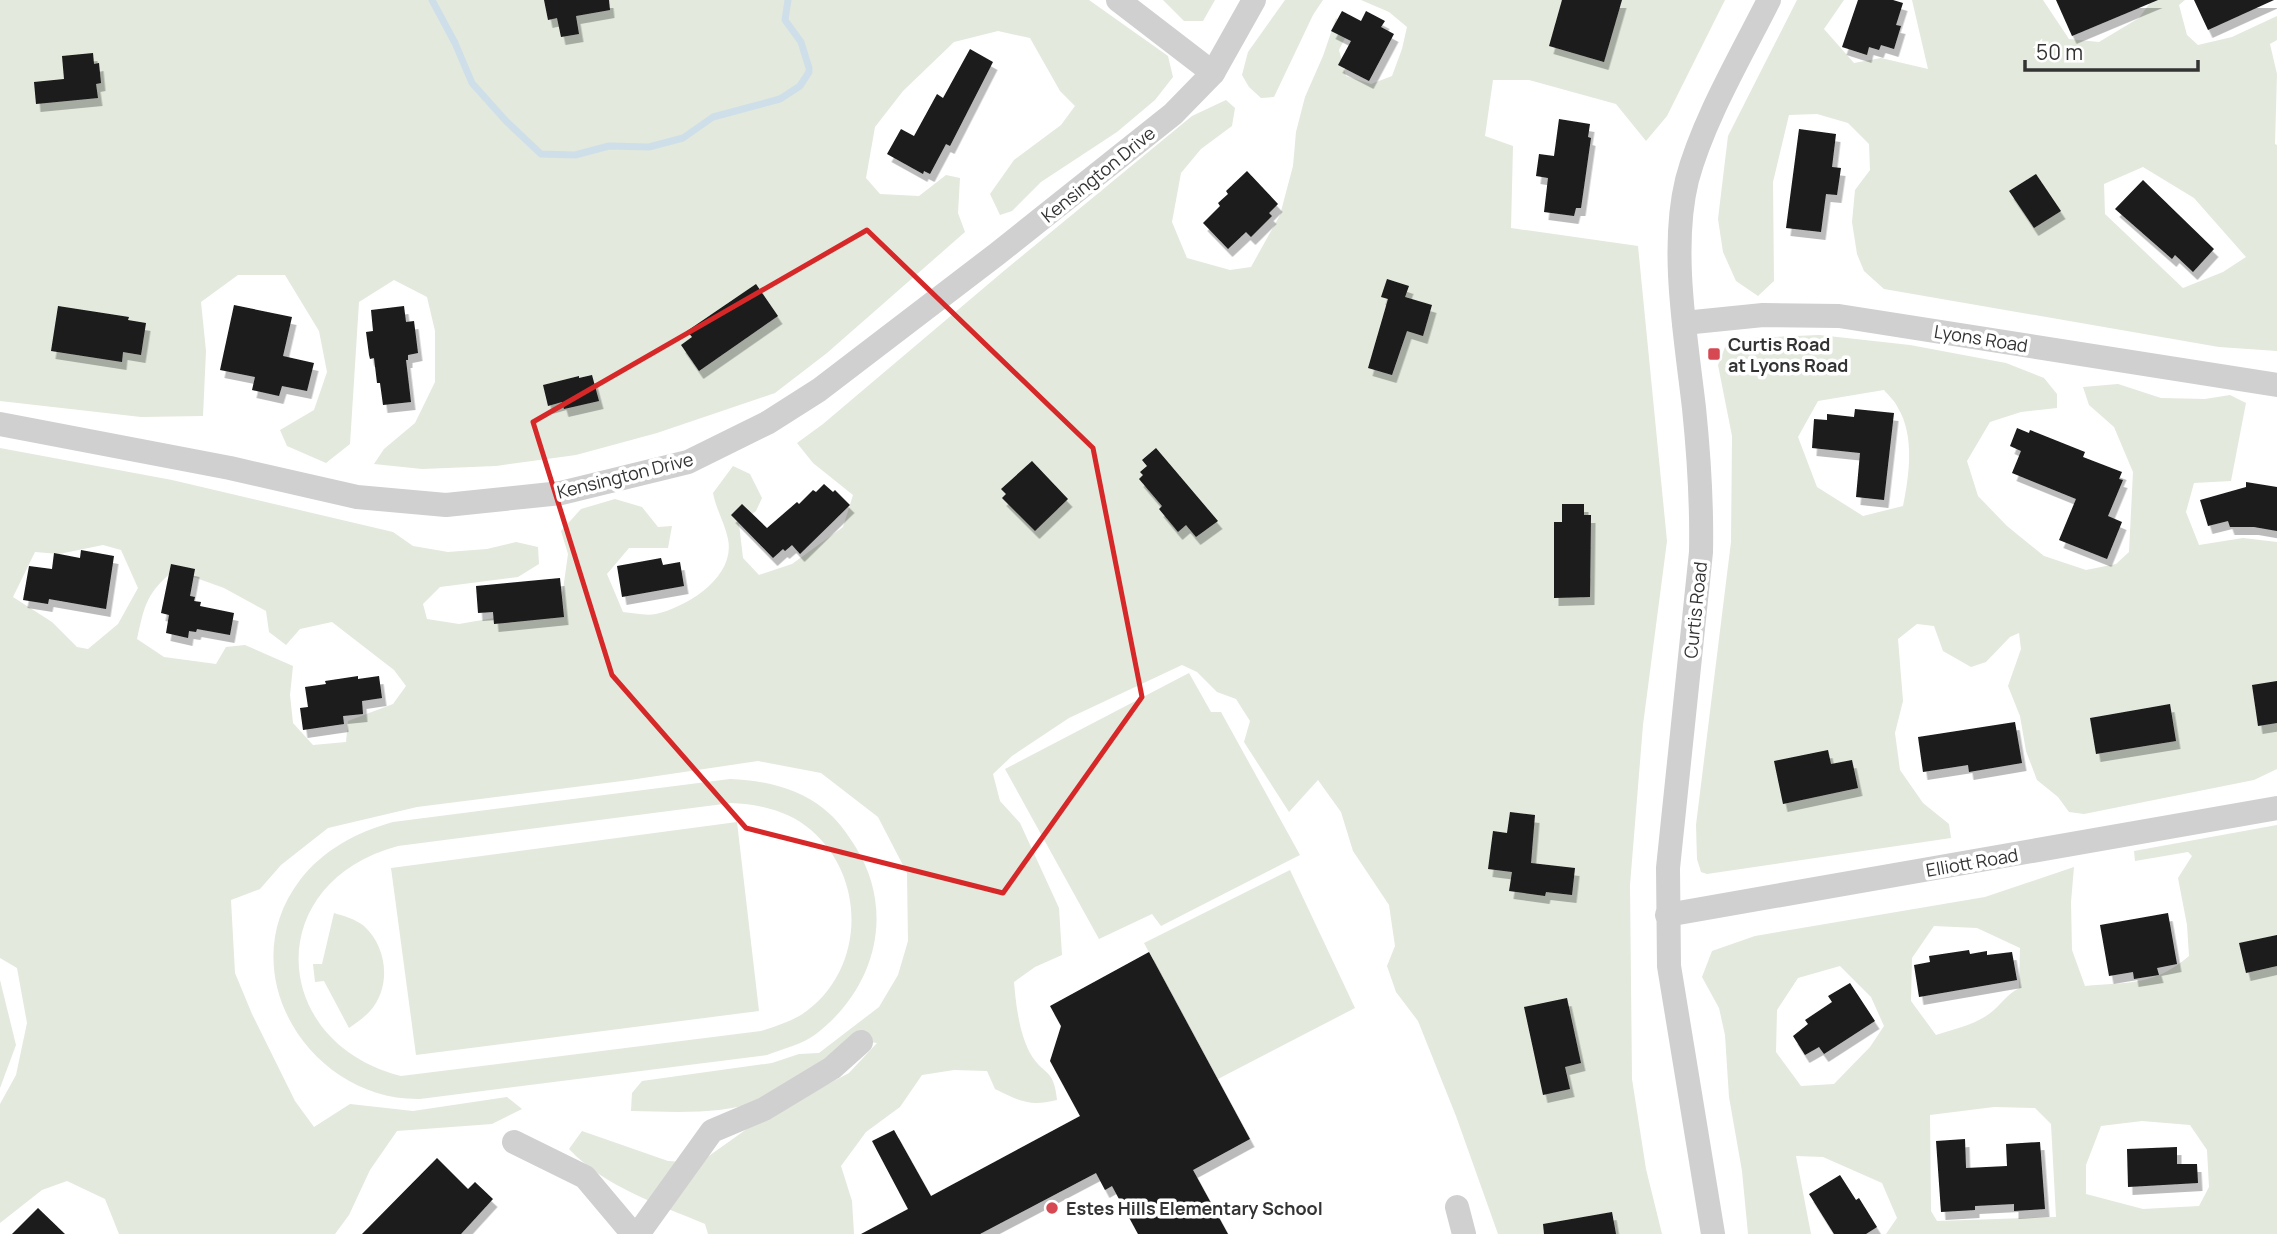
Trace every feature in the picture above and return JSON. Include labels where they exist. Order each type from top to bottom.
[{"type":"street","points":[[1118,0],[1213,73]]},
{"type":"street","name":"Kensington Drive","points":[[0,424],[217,465],[357,497],[446,505],[561,493],[688,462],[767,424],[819,390],[997,254],[1173,114],[1213,73],[1254,0]]},
{"type":"street","name":"Curtis Road","points":[[1713,1234],[1670,966],[1667,915],[1672,828],[1701,552],[1700,475],[1684,323],[1681,224],[1687,180],[1703,135],[1769,0]]},
{"type":"street","name":"Lyons Road","points":[[1684,323],[1763,315],[1839,316],[2277,385]]},
{"type":"street","name":"Elliott Road","points":[[1667,915],[2277,808]]},
{"type":"street","points":[[514,1142],[584,1177],[635,1234],[712,1131],[764,1109],[832,1068],[861,1042]]},
{"type":"street","points":[[1457,1207],[1464,1234]]},
{"type":"highlighted area","points":[[867,230],[1093,448],[1142,697],[1003,893],[746,828],[612,675],[533,422]]},
{"type":"shaded area","points":[[0,0],[1089,0],[1168,56],[1173,77],[1155,100],[1117,132],[1041,182],[1012,211],[1000,215],[990,194],[1014,160],[1061,125],[1075,106],[1060,91],[1030,38],[998,31],[954,42],[903,91],[875,127],[866,178],[880,194],[919,196],[946,175],[960,178],[958,213],[965,232],[827,353],[775,393],[657,433],[576,455],[496,466],[422,469],[374,464],[384,449],[415,423],[435,382],[435,331],[427,297],[394,280],[359,302],[350,444],[326,463],[287,446],[280,430],[314,410],[327,372],[319,331],[285,275],[238,275],[201,302],[206,351],[203,416],[141,417],[0,401]]},
{"type":"shaded area","points":[[1163,0],[1215,0],[1203,21],[1184,21]]},
{"type":"shaded area","points":[[1285,0],[1323,0],[1313,15],[1274,97],[1261,98],[1249,87],[1242,75],[1248,52]]},
{"type":"shaded area","points":[[1361,0],[1725,0],[1667,116],[1646,141],[1616,104],[1529,80],[1493,80],[1485,136],[1513,146],[1511,228],[1638,246],[1667,541],[1643,725],[1630,885],[1632,1079],[1646,1169],[1662,1234],[1498,1234],[1456,1116],[1418,1021],[1396,992],[1387,966],[1395,946],[1389,905],[1353,851],[1341,812],[1318,780],[1289,812],[1244,742],[1250,721],[1236,699],[1217,692],[1197,672],[1182,665],[1069,718],[1012,756],[993,774],[1000,801],[1020,823],[1059,908],[1062,955],[1035,967],[1014,982],[1026,1045],[1035,1060],[1051,1077],[1057,1100],[1032,1103],[1011,1097],[995,1089],[987,1071],[954,1070],[922,1075],[900,1107],[866,1132],[841,1166],[852,1201],[854,1234],[708,1234],[705,1224],[615,1184],[569,1149],[582,1131],[668,1161],[699,1163],[758,1121],[849,1073],[877,1043],[863,1043],[848,1048],[777,1094],[748,1105],[698,1112],[631,1111],[632,1093],[642,1081],[772,1063],[799,1054],[819,1053],[879,1007],[898,975],[908,941],[907,873],[878,817],[821,773],[758,761],[417,807],[328,828],[281,865],[260,889],[231,900],[235,973],[295,1101],[314,1127],[350,1104],[413,1111],[507,1097],[522,1109],[492,1124],[397,1131],[370,1170],[349,1215],[335,1234],[119,1234],[105,1199],[67,1181],[42,1190],[0,1223],[0,1104],[16,1075],[27,1023],[17,968],[0,958],[0,448],[172,480],[393,532],[413,546],[448,552],[487,549],[516,542],[538,547],[539,564],[518,577],[440,587],[423,604],[427,619],[459,624],[557,607],[563,590],[568,554],[561,531],[581,509],[615,499],[642,507],[658,527],[672,526],[668,548],[629,548],[607,574],[623,612],[652,615],[668,610],[707,588],[724,566],[728,539],[713,493],[733,466],[750,474],[762,498],[756,511],[739,524],[743,558],[759,575],[792,564],[843,527],[853,495],[813,463],[797,443],[1192,116],[1226,100],[1235,108],[1232,126],[1201,149],[1181,173],[1172,222],[1187,258],[1230,270],[1251,267],[1280,215],[1293,166],[1296,132],[1305,97],[1336,18],[1349,30],[1339,50],[1346,76],[1371,84],[1392,76],[1402,49],[1407,27],[1389,12]],"holes":[[[103,545],[121,550],[138,588],[118,624],[88,649],[77,647],[52,622],[13,597],[35,552],[59,554]],[[174,570],[224,588],[266,611],[269,632],[286,645],[300,629],[332,622],[394,670],[406,686],[393,704],[348,721],[346,742],[313,745],[293,723],[290,695],[293,666],[245,645],[226,647],[216,664],[164,657],[137,639],[148,600]]]},
{"type":"shaded area","points":[[1797,0],[1844,0],[1824,29],[1854,63],[1881,58],[1928,69],[1912,0],[2043,0],[2069,39],[2099,42],[2139,18],[2152,0],[2185,0],[2179,5],[2187,35],[2198,45],[2232,37],[2277,16],[2277,40],[2270,44],[2277,74],[2277,351],[2219,347],[1884,289],[1864,271],[1857,254],[1852,222],[1855,190],[1870,170],[1869,144],[1848,123],[1817,114],[1789,115],[1773,182],[1774,281],[1758,296],[1736,281],[1723,252],[1718,219],[1728,136]],"holes":[[[2143,167],[2194,198],[2246,257],[2223,272],[2183,288],[2105,214],[2104,184]]]},
{"type":"shaded area","points":[[1819,335],[1910,345],[2006,363],[2044,378],[2057,394],[2057,408],[2021,412],[1990,422],[1967,461],[1978,496],[2007,526],[2044,556],[2086,570],[2116,564],[2129,552],[2133,472],[2114,427],[2089,405],[2083,387],[2118,384],[2161,398],[2205,399],[2230,395],[2246,403],[2231,481],[2194,483],[2186,512],[2199,545],[2243,538],[2277,542],[2277,769],[2254,780],[2084,814],[2069,812],[2058,797],[2037,780],[2026,751],[2020,716],[2008,686],[2021,649],[2019,633],[2010,637],[1986,662],[1971,667],[1943,651],[1934,626],[1917,624],[1898,639],[1903,701],[1895,733],[1900,770],[1923,803],[1949,824],[1951,838],[1707,874],[1701,872],[1697,859],[1696,825],[1731,542],[1732,436],[1718,365],[1727,342],[1750,338]],"holes":[[[1884,390],[1897,405],[1907,431],[1909,469],[1905,494],[1903,506],[1863,516],[1817,487],[1798,437],[1818,401]]]},
{"type":"shaded area","points":[[1189,673],[1211,712],[1221,712],[1300,855],[1161,926],[1152,914],[1099,939],[1005,769]]},
{"type":"shaded area","points":[[730,779],[780,786],[824,809],[841,826],[855,846],[868,871],[875,896],[873,947],[866,971],[837,1015],[811,1038],[767,1055],[420,1099],[381,1094],[345,1079],[315,1055],[292,1025],[278,991],[273,954],[280,916],[309,869],[342,844],[393,822]],"holes":[[[731,803],[783,813],[811,830],[830,850],[850,899],[851,925],[847,951],[838,975],[822,997],[792,1020],[761,1031],[401,1076],[357,1058],[325,1031],[306,998],[299,962],[304,926],[322,892],[354,865],[398,846]]]},
{"type":"shaded area","points":[[737,822],[759,1011],[416,1055],[391,868]]},
{"type":"shaded area","points":[[2277,825],[2277,1234],[1886,1234],[1897,1218],[1882,1183],[1823,1157],[1796,1156],[1811,1234],[1748,1234],[1742,1171],[1729,1097],[1725,1035],[1719,1008],[1702,977],[1712,951],[1755,936],[1985,897],[2074,867],[2071,902],[2072,950],[2085,986],[2140,981],[2164,973],[2189,956],[2187,925],[2178,878],[2192,856],[2188,852],[2135,861],[2134,851]],"holes":[[[1934,926],[1977,928],[2020,948],[2019,988],[1983,1018],[1936,1035],[1911,1001],[1912,958]],[[1840,966],[1871,997],[1884,1026],[1870,1047],[1834,1084],[1801,1086],[1776,1052],[1777,1010],[1798,978]],[[1994,1107],[2035,1108],[2051,1124],[2056,1217],[1937,1221],[1931,1211],[1930,1115]],[[2142,1121],[2190,1125],[2207,1150],[2209,1187],[2199,1206],[2143,1209],[2086,1194],[2086,1165],[2101,1126]]]},
{"type":"shaded area","points":[[1290,870],[1355,1008],[1218,1079],[1144,943]]},
{"type":"shaded area","points":[[334,913],[364,926],[378,945],[384,967],[382,990],[377,1001],[368,1013],[349,1028],[324,981],[315,982],[313,964],[322,964]]},
{"type":"shaded area","points":[[0,980],[16,1045],[0,1088]]},
{"type":"building","points":[[544,0],[609,0],[610,10],[576,16],[579,34],[561,37],[557,18],[548,20]]},
{"type":"building","points":[[1562,0],[1622,0],[1604,62],[1549,46]]},
{"type":"building","points":[[1858,0],[1893,0],[1903,3],[1896,25],[1901,26],[1894,49],[1881,45],[1879,50],[1869,47],[1867,55],[1842,47]]},
{"type":"building","points":[[2056,0],[2158,0],[2072,36]]},
{"type":"building","points":[[2194,0],[2274,0],[2208,30]]},
{"type":"building","points":[[1342,11],[1361,21],[1366,11],[1385,21],[1381,27],[1394,34],[1369,81],[1338,65],[1351,41],[1331,31]]},
{"type":"building","points":[[970,49],[993,62],[950,146],[946,144],[930,174],[924,171],[923,174],[887,154],[901,129],[914,136],[937,94],[943,98]]},
{"type":"building","points":[[93,53],[94,64],[99,63],[101,83],[96,84],[98,98],[36,104],[34,82],[64,79],[62,56]]},
{"type":"building","points":[[1559,119],[1590,124],[1588,137],[1591,138],[1581,208],[1576,208],[1574,216],[1544,212],[1548,178],[1536,176],[1539,154],[1554,156]]},
{"type":"building","points":[[1799,129],[1836,134],[1832,167],[1841,168],[1837,195],[1826,194],[1821,232],[1786,228]]},
{"type":"building","points":[[1247,171],[1278,204],[1269,213],[1272,216],[1251,237],[1246,232],[1228,249],[1203,223],[1220,206],[1218,203],[1228,194],[1226,191]]},
{"type":"building","points":[[2036,174],[2061,211],[2034,228],[2009,191]]},
{"type":"building","points":[[2143,180],[2214,249],[2193,272],[2175,255],[2172,259],[2115,209]]},
{"type":"building","points":[[1387,279],[1409,286],[1405,297],[1432,305],[1423,336],[1407,331],[1392,375],[1368,368],[1388,299],[1381,297]]},
{"type":"building","points":[[756,284],[778,316],[699,371],[681,345],[692,337],[687,331]]},
{"type":"building","points":[[234,305],[292,317],[283,356],[314,363],[307,391],[282,386],[279,396],[252,390],[255,377],[220,370]]},
{"type":"building","points":[[58,306],[129,317],[128,320],[146,323],[141,355],[123,352],[122,362],[51,351]]},
{"type":"building","points":[[404,306],[406,322],[414,321],[418,353],[408,355],[406,360],[411,402],[383,405],[374,358],[370,359],[369,355],[366,332],[373,331],[371,310]]},
{"type":"building","points":[[592,375],[599,401],[564,409],[562,402],[548,406],[543,385]]},
{"type":"building","points":[[1855,409],[1894,413],[1884,500],[1856,497],[1860,453],[1812,448],[1814,419],[1827,420],[1827,414],[1854,417]]},
{"type":"building","points":[[2017,428],[2029,433],[2030,430],[2085,452],[2083,457],[2122,472],[2119,479],[2123,480],[2108,516],[2122,522],[2107,559],[2059,540],[2076,499],[2012,473],[2021,451],[2010,446]]},
{"type":"building","points":[[1156,448],[1218,521],[1196,537],[1186,525],[1178,532],[1159,509],[1162,506],[1139,479],[1143,475],[1140,472],[1147,466],[1142,460]]},
{"type":"building","points":[[1032,461],[1068,499],[1035,531],[1002,498],[1006,494],[1001,489]]},
{"type":"building","points":[[2246,482],[2277,487],[2277,531],[2230,527],[2228,521],[2208,526],[2200,500],[2246,487]]},
{"type":"building","points":[[824,484],[833,492],[835,490],[850,505],[800,554],[792,545],[773,558],[731,515],[742,504],[767,528],[797,502],[799,504],[813,490],[816,492]]},
{"type":"building","points":[[1562,504],[1584,504],[1584,515],[1591,515],[1590,597],[1554,598],[1554,522],[1562,522]]},
{"type":"building","points":[[81,550],[114,556],[106,609],[49,599],[48,604],[23,600],[29,566],[52,569],[54,553],[80,558]]},
{"type":"building","points":[[661,558],[663,565],[680,562],[684,586],[622,597],[617,566]]},
{"type":"building","points":[[171,564],[195,569],[190,596],[195,597],[194,601],[201,602],[200,606],[234,613],[230,635],[197,629],[196,632],[189,631],[188,638],[166,633],[169,615],[161,613]]},
{"type":"building","points":[[560,578],[564,617],[494,624],[493,612],[478,613],[476,586]]},
{"type":"building","points":[[358,676],[358,679],[379,676],[382,698],[362,701],[363,714],[343,716],[344,724],[303,730],[300,708],[308,707],[305,687]]},
{"type":"building","points":[[2277,681],[2277,723],[2258,726],[2252,685]]},
{"type":"building","points":[[2170,704],[2176,741],[2096,754],[2090,718]]},
{"type":"building","points":[[2015,722],[2022,763],[1969,772],[1968,765],[1923,772],[1918,737]]},
{"type":"building","points":[[1828,750],[1831,764],[1852,760],[1858,788],[1783,804],[1774,761]]},
{"type":"building","points":[[1510,812],[1535,815],[1531,863],[1575,868],[1572,895],[1546,892],[1545,896],[1509,891],[1512,872],[1488,869],[1493,831],[1507,833]]},
{"type":"building","points":[[2168,913],[2177,964],[2157,968],[2159,975],[2134,979],[2133,972],[2109,976],[2100,925]]},
{"type":"building","points":[[2277,935],[2277,966],[2246,973],[2239,943]]},
{"type":"building","points":[[1969,950],[1970,954],[1987,951],[1987,955],[2012,952],[2017,980],[1919,997],[1914,965],[1930,962],[1929,956]]},
{"type":"building","points":[[1149,952],[1250,1139],[1193,1170],[1228,1234],[1138,1234],[1112,1186],[1105,1190],[1096,1173],[980,1234],[861,1234],[908,1209],[872,1141],[894,1130],[931,1196],[1080,1116],[1050,1061],[1061,1026],[1050,1006]]},
{"type":"building","points":[[1850,983],[1875,1021],[1824,1054],[1819,1047],[1805,1055],[1793,1036],[1808,1024],[1805,1020],[1832,1002],[1828,996]]},
{"type":"building","points":[[1567,998],[1581,1063],[1565,1067],[1570,1089],[1543,1095],[1524,1007]]},
{"type":"building","points":[[1965,1139],[1966,1168],[2007,1166],[2006,1144],[2040,1142],[2045,1209],[2014,1211],[2014,1204],[1975,1206],[1975,1210],[1941,1212],[1936,1141]]},
{"type":"building","points":[[2177,1147],[2177,1164],[2197,1164],[2198,1183],[2128,1187],[2127,1149]]},
{"type":"building","points":[[437,1158],[468,1189],[475,1182],[493,1199],[461,1234],[362,1234]]},
{"type":"building","points":[[1840,1175],[1856,1200],[1859,1198],[1877,1227],[1866,1234],[1834,1234],[1809,1194]]},
{"type":"building","points":[[38,1208],[65,1234],[12,1234]]},
{"type":"building","points":[[1612,1212],[1616,1234],[1544,1234],[1543,1224]]},
{"type":"waterway","points":[[432,0],[472,83],[506,121],[541,154],[575,155],[609,146],[649,147],[683,138],[713,117],[780,99],[800,86],[809,68],[801,42],[785,20],[788,0]]},
{"type":"place","name":"Curtis Road at Lyons Road","points":[[1714,354]]},
{"type":"place","name":"Estes Hills Elementary School","points":[[1052,1208]]}]
